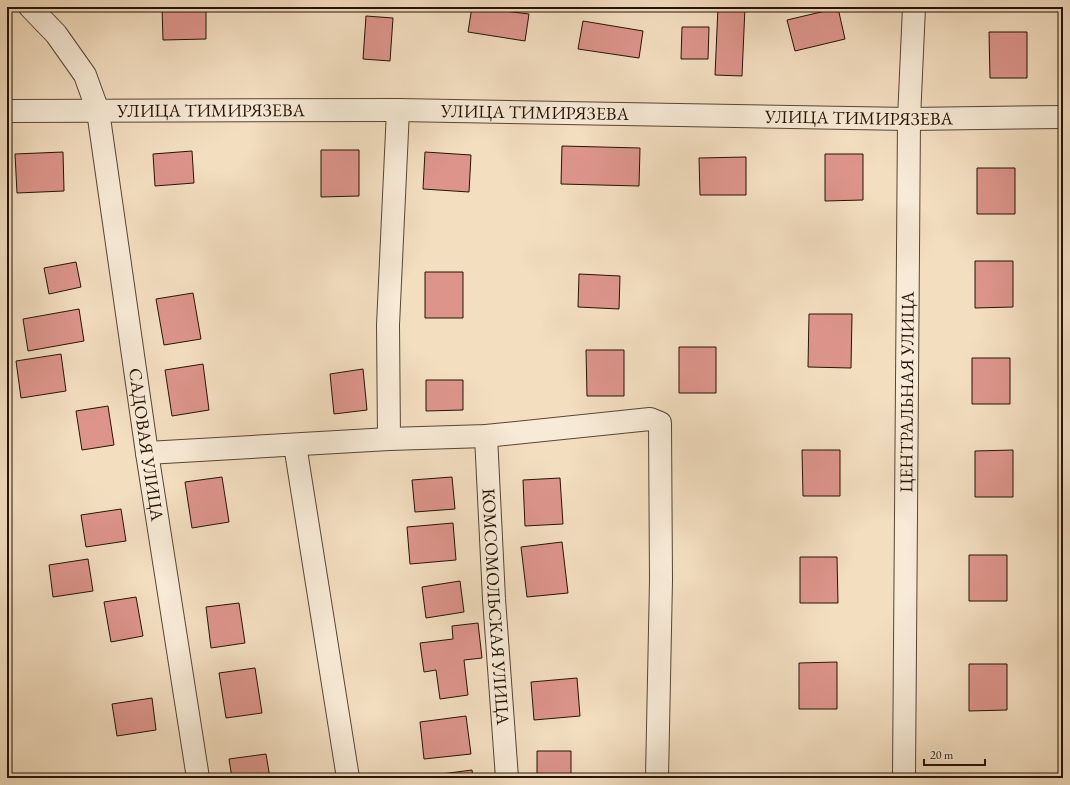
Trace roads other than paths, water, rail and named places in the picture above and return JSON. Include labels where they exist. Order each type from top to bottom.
[{"type":"street","name":"САДОВАЯ УЛИЦА","points":[[30,7],[56,34],[85,75],[98,110],[147,452],[198,778]]},
{"type":"street","name":"ЦЕНТРАЛЬНАЯ УЛИЦА","points":[[904,778],[909,118],[914,7]]},
{"type":"street","name":"УЛИЦА ТИМИРЯЗЕВА","points":[[7,111],[398,110],[909,118],[1063,117]]},
{"type":"street","points":[[389,439],[388,325],[398,110]]},
{"type":"street","points":[[147,452],[389,439],[486,436],[650,419],[660,423],[661,580],[657,778]]},
{"type":"street","name":"КОМСОМОЛЬСКАЯ УЛИЦА","points":[[486,436],[494,598],[507,778]]},
{"type":"street","points":[[295,445],[348,778]]}]
